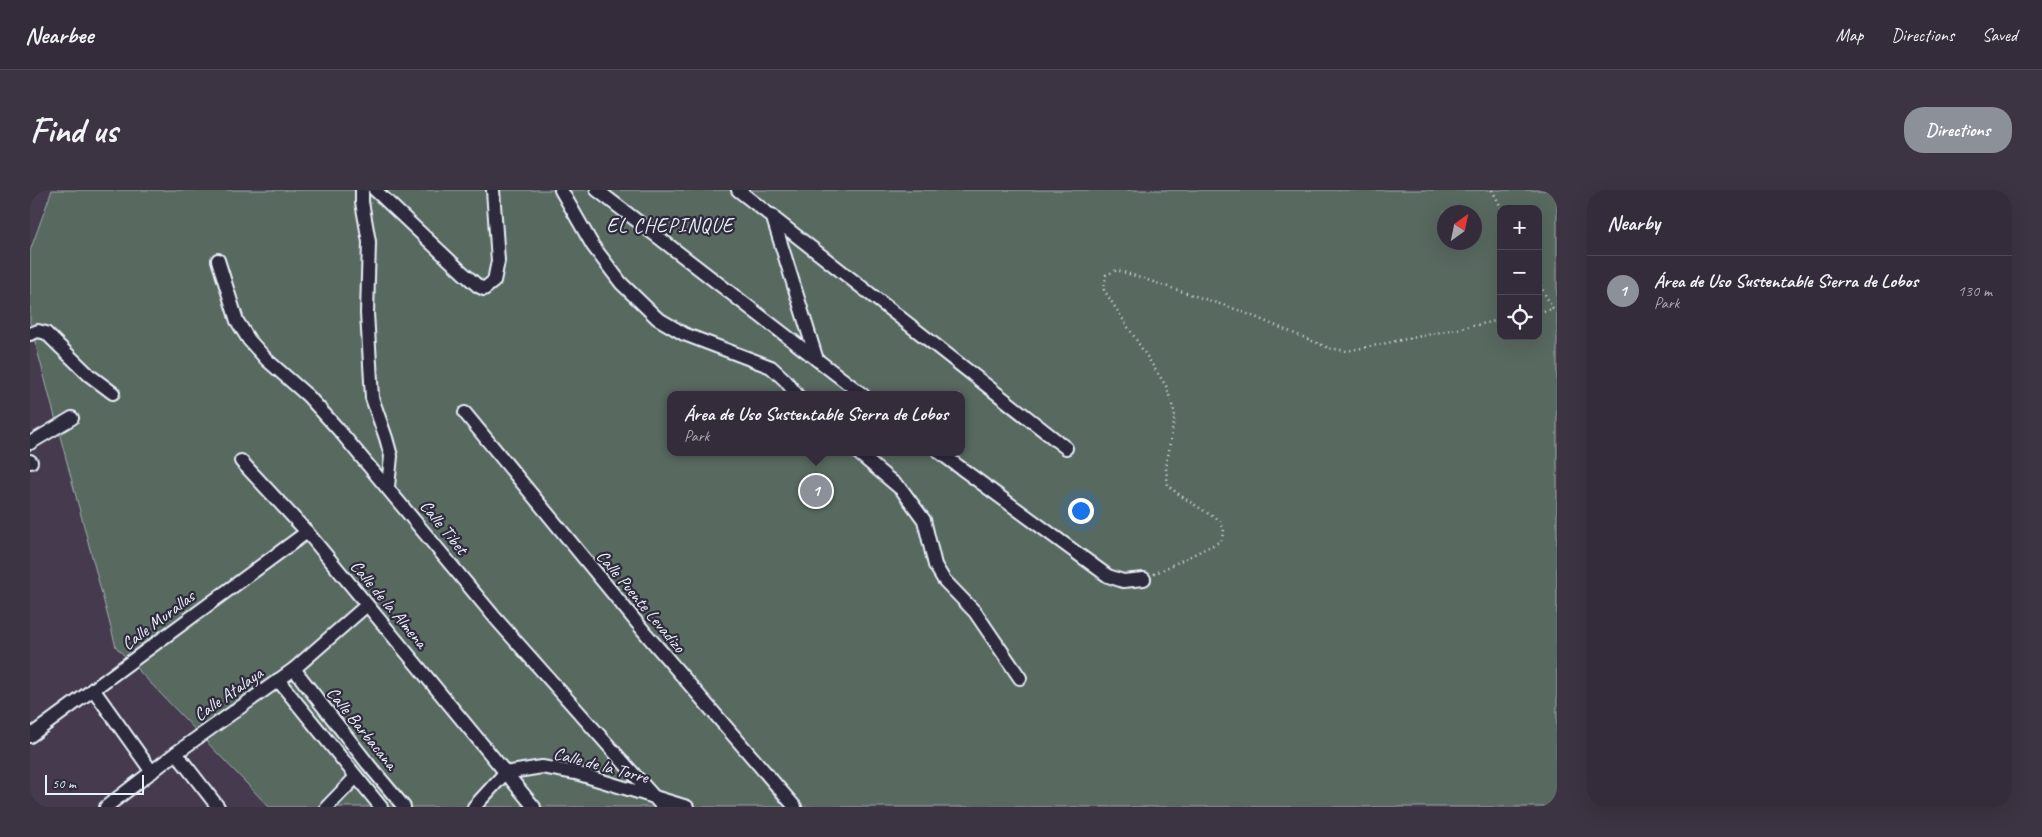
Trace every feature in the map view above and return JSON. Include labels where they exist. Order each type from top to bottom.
[{"type":"street","points":[[362,190],[362,202],[369,242],[367,313],[372,398],[391,456],[388,487]]},
{"type":"street","points":[[375,190],[462,272],[478,286],[484,288],[494,281],[498,261],[493,190]]},
{"type":"street","points":[[561,190],[593,246],[622,282],[657,318],[684,334],[771,366],[794,391]]},
{"type":"street","points":[[597,190],[858,391]]},
{"type":"street","points":[[738,190],[1066,448]]},
{"type":"street","points":[[772,215],[817,360]]},
{"type":"street","name":"Calle Tibet","points":[[218,260],[237,321],[249,340],[267,360],[308,396],[388,487],[498,620],[660,803]]},
{"type":"street","points":[[30,334],[46,333],[89,375],[113,393]]},
{"type":"street","name":"Calle Puente Levadizo","points":[[465,413],[647,635],[795,807]]},
{"type":"street","points":[[30,443],[72,418]]},
{"type":"street","points":[[862,456],[902,490],[924,520],[935,564],[944,580],[975,612],[1020,678]]},
{"type":"street","points":[[945,456],[1108,576],[1123,581],[1144,579]]},
{"type":"street","name":"Calle de la Almena","points":[[241,461],[307,532],[534,807]]},
{"type":"street","name":"Calle Murallas","points":[[30,736],[307,532]]},
{"type":"street","name":"Calle Atalaya","points":[[106,807],[176,753],[294,670],[367,605]]},
{"type":"street","name":"Calle Barbacana","points":[[294,670],[404,807]]},
{"type":"street","name":"Calle Barbacana","points":[[278,680],[381,807]]},
{"type":"street","points":[[93,689],[152,772]]},
{"type":"street","points":[[176,753],[218,807]]},
{"type":"street","name":"Calle de la Torre","points":[[505,773],[542,767],[576,773],[660,803],[686,807]]},
{"type":"street","points":[[474,807],[505,773]]},
{"type":"street","points":[[327,807],[356,777]]},
{"type":"path","points":[[1492,190],[1500,205]]},
{"type":"path","points":[[1144,579],[1222,541],[1224,530],[1220,521],[1168,486],[1166,468],[1175,414],[1166,386],[1104,290],[1106,276],[1117,270],[1238,310],[1330,348],[1347,351],[1497,321]]},
{"type":"path","points":[[1542,289],[1552,309]]},
{"type":"path","points":[[1542,311],[1557,308]]},
{"type":"green space","points":[[52,190],[1557,190],[1557,807],[269,807],[116,647],[30,323],[30,251]]},
{"type":"place","name":"Área de Uso Sustentable Sierra de Lobos","points":[[816,491]]},
{"type":"district","name":"EL CHEPINQUE","points":[[670,225]]}]
